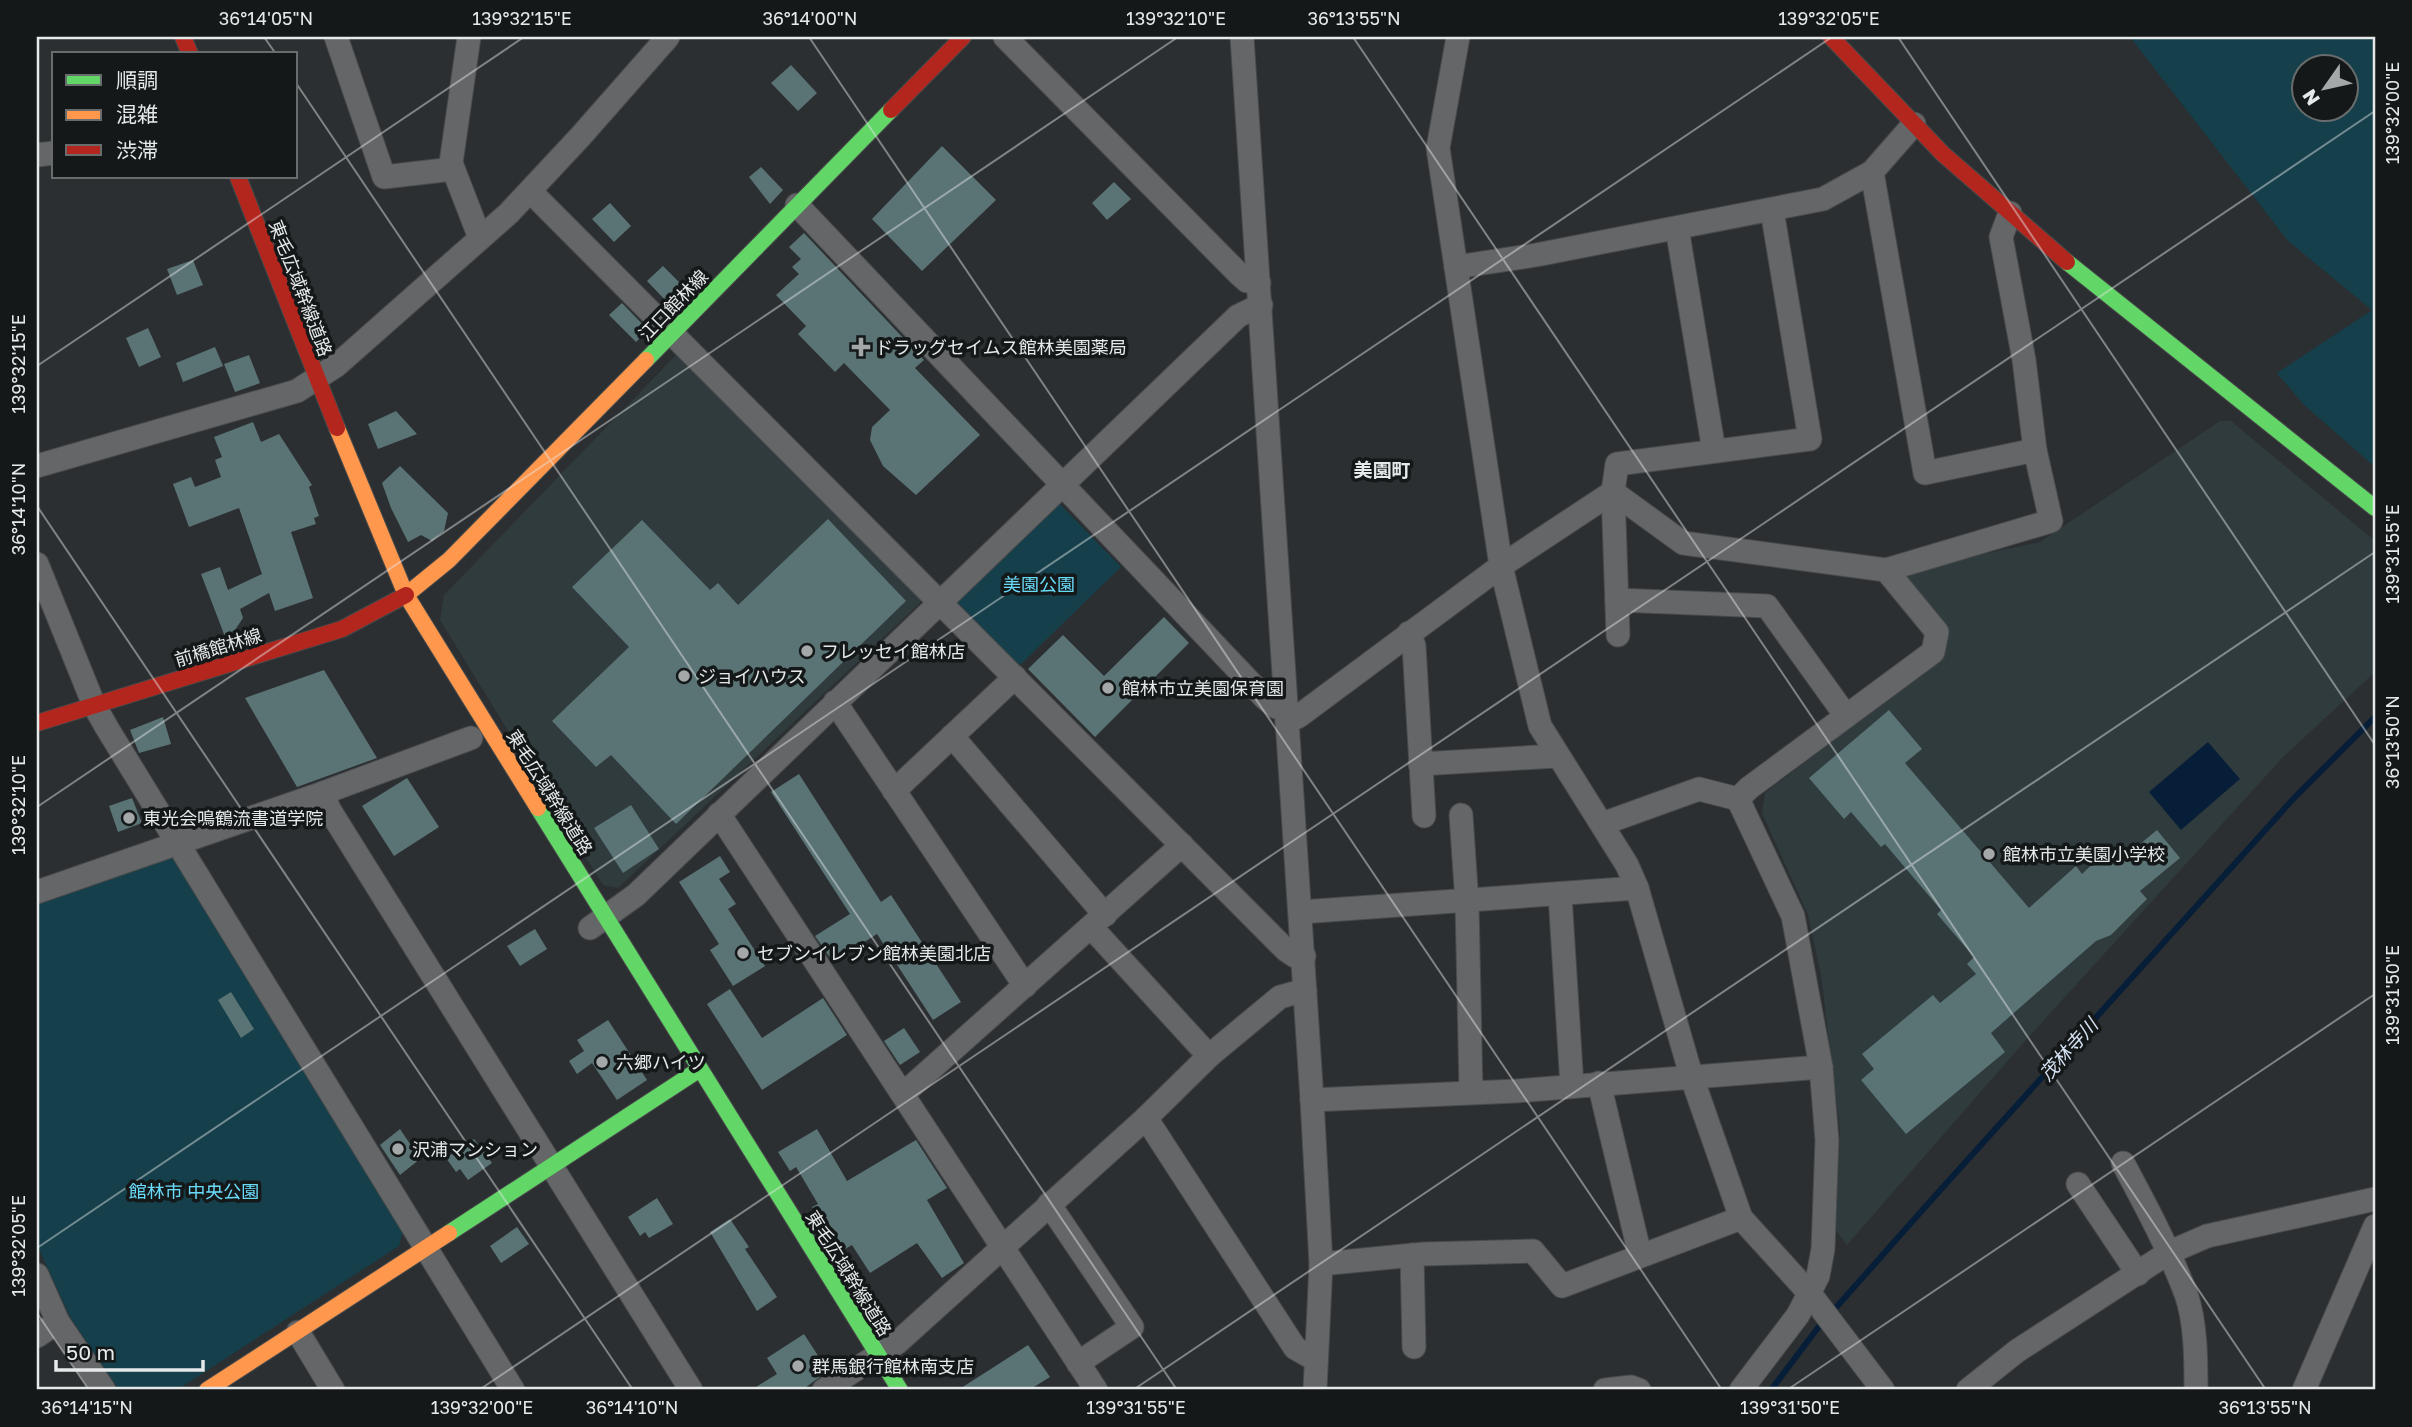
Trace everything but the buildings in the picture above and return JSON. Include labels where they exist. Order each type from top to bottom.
[{"type":"main road","name":"江口館林線","points":[[406,595],[450,560],[963,37]]},
{"type":"main road","points":[[1835,38],[1913,124],[2010,213],[2375,508]]},
{"type":"main road","name":"東毛広域幹線道路","points":[[238,178],[302,387],[406,595],[594,926],[700,1069],[864,1364],[900,1390]]},
{"type":"main road","points":[[379,587],[393,612]]},
{"type":"main road","name":"前橋館林線","points":[[37,723],[393,612],[406,595]]},
{"type":"main road","points":[[207,1390],[700,1069]]},
{"type":"street","points":[[336,37],[384,177],[453,169]]},
{"type":"street","points":[[469,37],[451,163],[480,238]]},
{"type":"street","points":[[37,466],[302,387],[337,365],[530,191],[668,37]]},
{"type":"street","points":[[1004,37],[1260,294]]},
{"type":"street","points":[[1241,37],[1304,956],[1321,1264],[1315,1390]]},
{"type":"street","points":[[1458,37],[1438,148],[1501,566],[1529,690],[1540,726],[1556,756],[1628,865],[1691,1075],[1741,1218],[1815,1301],[1883,1390]]},
{"type":"street","points":[[1456,267],[1823,199],[1872,172],[1913,124]]},
{"type":"street","points":[[1872,172],[1926,473],[2035,450]]},
{"type":"street","points":[[530,191],[1286,950],[1304,956]]},
{"type":"street","points":[[797,205],[1265,698],[1286,715],[1299,716],[1501,566],[1613,492]]},
{"type":"street","points":[[1618,635],[1613,492],[1617,464],[1810,439],[1772,210]]},
{"type":"street","points":[[1613,492],[1683,543],[1886,570],[2050,521],[2035,450],[2024,360],[2001,237],[2010,213]]},
{"type":"street","points":[[1677,228],[1714,451]]},
{"type":"street","points":[[594,926],[636,895],[1260,294]]},
{"type":"street","points":[[37,564],[94,705],[513,1390]]},
{"type":"street","points":[[1738,799],[1933,652],[1937,632],[1886,570]]},
{"type":"street","points":[[1617,600],[1767,606],[1846,716]]},
{"type":"street","points":[[1409,633],[1414,646],[1424,816]]},
{"type":"street","points":[[894,790],[1014,677]]},
{"type":"street","points":[[835,702],[1025,986]]},
{"type":"street","points":[[952,736],[1209,1056]]},
{"type":"street","points":[[37,892],[323,793],[471,738]]},
{"type":"street","points":[[1420,764],[1556,756]]},
{"type":"street","points":[[1602,824],[1699,789],[1738,799]]},
{"type":"street","points":[[323,793],[329,809],[691,1390]]},
{"type":"street","points":[[1738,799],[1793,916],[1821,1067],[1827,1140],[1823,1249],[1815,1301],[1741,1390]]},
{"type":"street","points":[[719,814],[1096,1390]]},
{"type":"street","points":[[1461,815],[1467,902],[1471,1091]]},
{"type":"street","points":[[901,1092],[912,1086],[1182,845]]},
{"type":"street","points":[[1301,912],[1637,888]]},
{"type":"street","points":[[1560,895],[1572,1086]]},
{"type":"street","points":[[824,1390],[898,1342],[1146,1118],[1209,1056],[1280,997],[1305,990]]},
{"type":"street","points":[[1312,1100],[1572,1086],[1821,1067]]},
{"type":"street","points":[[1598,1083],[1640,1255]]},
{"type":"street","points":[[1146,1118],[1295,1349],[1316,1360]]},
{"type":"street","points":[[2123,1163],[2166,1243],[2187,1296],[2196,1382],[2175,1390]]},
{"type":"street","points":[[2078,1184],[2138,1274]]},
{"type":"street","points":[[1968,1390],[2017,1351],[2168,1253],[2207,1236],[2375,1199]]},
{"type":"street","points":[[1049,1205],[1132,1327],[1079,1363]]},
{"type":"street","points":[[1321,1264],[1412,1255],[1533,1251],[1562,1286],[1741,1218]]},
{"type":"street","points":[[2304,1390],[2375,1226]]},
{"type":"street","points":[[1412,1255],[1413,1347]]},
{"type":"street","points":[[37,1275],[58,1322],[104,1390]]},
{"type":"street","points":[[37,1336],[58,1322]]},
{"type":"street","points":[[298,1332],[333,1390]]},
{"type":"street","points":[[1605,1390],[1631,1387],[1639,1390]]},
{"type":"shaded area","points":[[678,353],[921,593],[920,603],[618,888],[603,885],[440,620],[444,595]]},
{"type":"shaded area","name":"館林市立美園小学校","points":[[2220,421],[2231,421],[2375,541],[2375,672],[2283,757],[2025,1041],[1847,1245],[1836,1230],[1840,1129],[1821,975],[1808,915],[1762,813],[1765,793],[1940,660],[1949,633],[1899,572],[2040,542]]},
{"type":"shaded area","points":[[2208,742],[2240,779],[2181,830],[2149,792]]},
{"type":"green space","points":[[2130,37],[2375,37],[2375,467],[2304,405],[2277,373],[2372,310],[2288,241]]},
{"type":"green space","name":"美園公園","points":[[1058,502],[1121,567],[1019,666],[956,601]]},
{"type":"green space","name":"館林市 中央公園","points":[[175,856],[403,1231],[399,1246],[177,1390],[119,1390],[71,1319],[37,1245],[37,902]]},
{"type":"waterway","name":"茂林寺川","points":[[1771,1390],[1817,1329],[1934,1197],[2294,798],[2375,717]]},
{"type":"traffic: fast","points":[[646,360],[891,110]]},
{"type":"traffic: fast","points":[[2067,262],[2375,508]]},
{"type":"traffic: fast","points":[[538,808],[900,1390]]},
{"type":"traffic: fast","points":[[449,1233],[700,1069]]},
{"type":"traffic: slow","points":[[406,595],[449,560],[646,360]]},
{"type":"traffic: slow","points":[[337,428],[406,595],[538,808]]},
{"type":"traffic: slow","points":[[207,1390],[449,1233]]},
{"type":"traffic: jam","points":[[183,37],[189,52]]},
{"type":"traffic: jam","points":[[891,110],[963,37]]},
{"type":"traffic: jam","points":[[1831,37],[1943,154],[2067,262]]},
{"type":"traffic: jam","points":[[238,178],[337,428]]},
{"type":"traffic: jam","points":[[37,723],[342,629],[406,595]]},
{"type":"place","name":"ドラッグセイムス館林美園薬局","points":[[861,347]]},
{"type":"place","name":"フレッセイ館林店","points":[[807,651]]},
{"type":"place","name":"ジョイハウス","points":[[684,676]]},
{"type":"place","name":"館林市立美園保育園","points":[[1108,688]]},
{"type":"place","name":"東光会鳴鶴流書道学院","points":[[129,818]]},
{"type":"place","name":"館林市立美園小学校","points":[[1989,854]]},
{"type":"place","name":"セブンイレブン館林美園北店","points":[[743,953]]},
{"type":"place","name":"六郷ハイツ","points":[[602,1062]]},
{"type":"place","name":"沢浦マンション","points":[[398,1149]]},
{"type":"place","name":"群馬銀行館林南支店","points":[[798,1366]]},
{"type":"district","name":"美園町","points":[[1382,469]]}]
